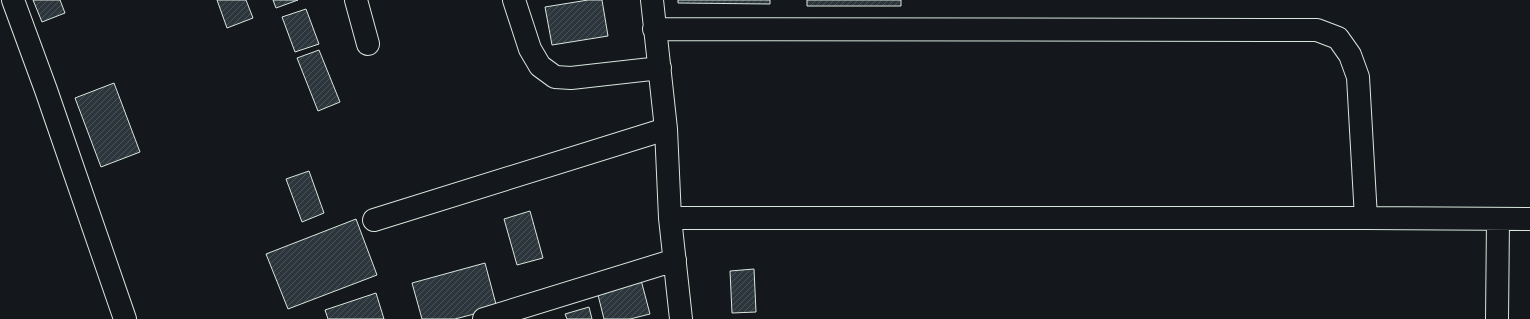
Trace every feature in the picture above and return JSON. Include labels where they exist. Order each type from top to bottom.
[{"type":"street","points":[[13,0],[46,90],[125,319]]},
{"type":"street","points":[[356,0],[368,44]]},
{"type":"street","points":[[514,0],[530,49],[540,66],[555,77],[571,78],[660,68]]},
{"type":"street","points":[[652,0],[666,129],[670,218],[681,319]]},
{"type":"street","points":[[654,29],[1317,30],[1338,38],[1350,55],[1358,78],[1366,218]]},
{"type":"street","points":[[374,220],[666,129]]},
{"type":"street","points":[[670,218],[1530,219]]},
{"type":"street","points":[[1497,319],[1498,220]]},
{"type":"street","points":[[484,319],[675,260]]},
{"type":"building","points":[[33,0],[60,0],[65,13],[42,22]]},
{"type":"building","points":[[217,0],[246,0],[253,18],[227,28]]},
{"type":"building","points":[[273,0],[298,0],[276,8]]},
{"type":"building","points":[[588,0],[602,0],[608,36],[552,45],[545,7]]},
{"type":"building","points":[[678,0],[770,0],[770,4],[678,3]]},
{"type":"building","points":[[807,0],[901,0],[901,6],[807,6]]},
{"type":"building","points":[[306,9],[319,44],[295,52],[282,17]]},
{"type":"building","points":[[319,50],[340,102],[318,111],[297,58]]},
{"type":"building","points":[[114,83],[140,152],[101,167],[75,98]]},
{"type":"building","points":[[309,171],[324,213],[302,222],[286,179]]},
{"type":"building","points":[[530,211],[543,258],[517,265],[504,219]]},
{"type":"building","points":[[356,219],[377,275],[288,309],[266,254]]},
{"type":"building","points":[[485,263],[497,308],[455,319],[422,319],[412,283]]},
{"type":"building","points":[[754,269],[756,312],[732,313],[730,271]]},
{"type":"building","points":[[641,280],[650,314],[630,319],[604,319],[597,291]]},
{"type":"building","points":[[376,293],[384,319],[328,319],[325,310]]},
{"type":"building","points":[[589,307],[592,319],[567,319],[565,314]]}]
